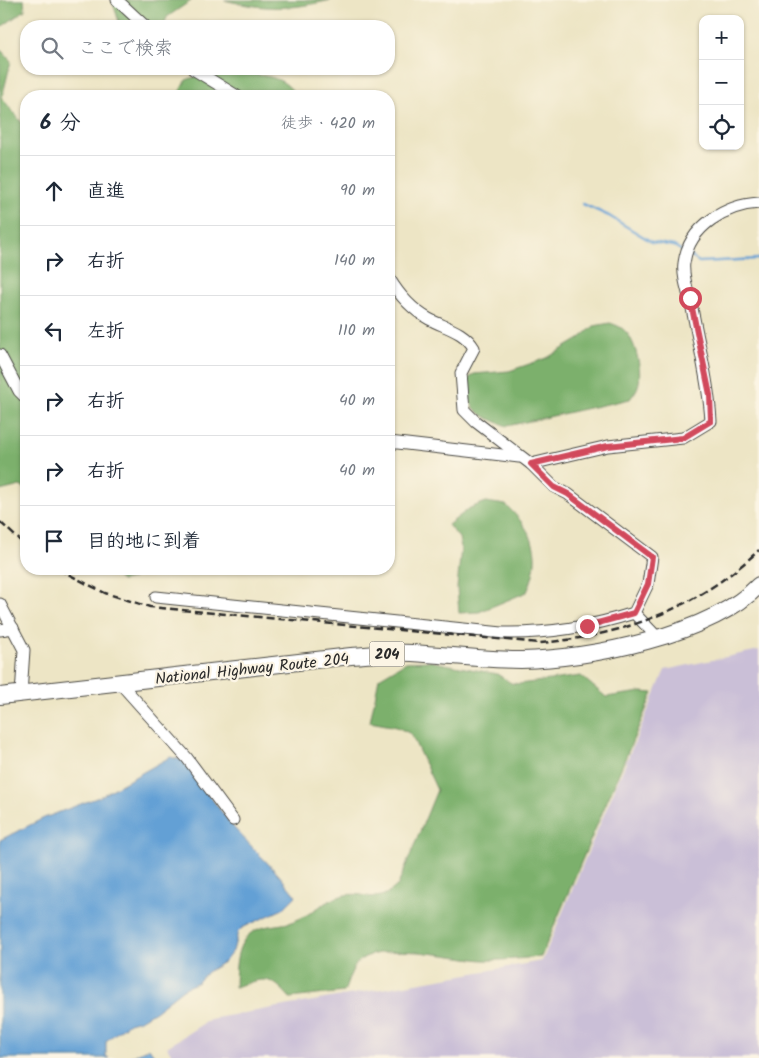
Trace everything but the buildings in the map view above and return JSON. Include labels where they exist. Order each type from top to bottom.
[{"type":"highway","name":"National Highway Route 204","points":[[0,696],[351,656],[409,653],[522,660],[588,653],[658,638],[698,623],[745,600],[759,585]]},
{"type":"street","points":[[117,0],[139,20]]},
{"type":"street","points":[[202,75],[227,90]]},
{"type":"street","points":[[531,464],[608,446],[683,438],[711,421],[710,395],[684,263],[692,241],[704,226],[720,213],[741,204],[759,203]]},
{"type":"street","points":[[156,597],[502,633],[537,634],[587,626],[634,613],[648,584],[652,557],[568,494],[554,487],[531,464],[519,457],[464,410],[461,372],[474,348],[468,338],[428,319],[402,299],[395,288]]},
{"type":"street","points":[[0,355],[20,392]]},
{"type":"street","points":[[395,443],[519,457]]},
{"type":"street","points":[[0,604],[24,650],[21,694]]},
{"type":"street","points":[[634,613],[658,638]]},
{"type":"street","points":[[0,630],[13,628]]},
{"type":"street","points":[[120,683],[187,758],[232,820]]},
{"type":"shaded area","points":[[759,650],[759,1058],[174,1058],[167,1047],[210,1019],[542,961],[665,670]]},
{"type":"green space","points":[[0,0],[24,0],[25,10],[0,28]]},
{"type":"green space","points":[[112,0],[192,0],[167,17],[166,20],[118,20]]},
{"type":"green space","points":[[224,0],[331,0],[302,6],[278,8],[253,6]]},
{"type":"green space","points":[[0,49],[11,61],[2,98],[20,120],[20,486],[0,491]]},
{"type":"green space","points":[[200,75],[258,75],[276,79],[292,90],[180,90],[186,80]]},
{"type":"green space","points":[[610,323],[617,325],[627,333],[638,358],[639,380],[637,389],[630,399],[507,426],[483,416],[473,406],[469,399],[466,381],[474,374],[509,371],[547,358],[579,339],[594,326]]},
{"type":"green space","points":[[486,502],[506,505],[524,525],[533,545],[535,567],[527,592],[479,612],[459,613],[457,588],[461,548],[459,538],[448,525],[470,508]]},
{"type":"green space","points":[[114,575],[133,575],[133,579],[121,581]]},
{"type":"green space","points":[[429,661],[497,674],[511,683],[519,684],[581,676],[606,697],[641,692],[653,693],[541,957],[483,960],[407,951],[378,953],[365,957],[357,963],[344,992],[290,998],[277,985],[266,980],[259,980],[235,987],[236,963],[240,948],[249,935],[256,930],[294,921],[338,897],[353,894],[377,897],[390,892],[398,885],[437,790],[411,734],[397,727],[370,722],[379,678],[406,662]]},
{"type":"water","points":[[170,757],[182,760],[234,828],[278,874],[296,896],[283,909],[242,928],[238,932],[233,951],[224,962],[207,972],[198,982],[183,989],[140,1020],[129,1023],[106,1041],[106,1056],[109,1058],[0,1058],[0,840],[44,818],[99,797]]},
{"type":"water","points":[[149,1048],[156,1058],[129,1058],[130,1057]]},
{"type":"waterway","points":[[583,204],[609,216],[652,242],[674,246],[684,252]]},
{"type":"waterway","points":[[689,255],[699,262],[759,259]]},
{"type":"railway","points":[[0,522],[20,540]]},
{"type":"railway","points":[[70,575],[105,593],[150,607],[540,643],[601,634],[658,616],[711,588],[759,550]]},
{"type":"route","points":[[587,626],[634,613],[648,584],[652,557],[648,552],[568,494],[554,487],[541,477],[531,464],[579,455],[608,446],[683,438],[711,421],[710,395],[690,298]]}]
